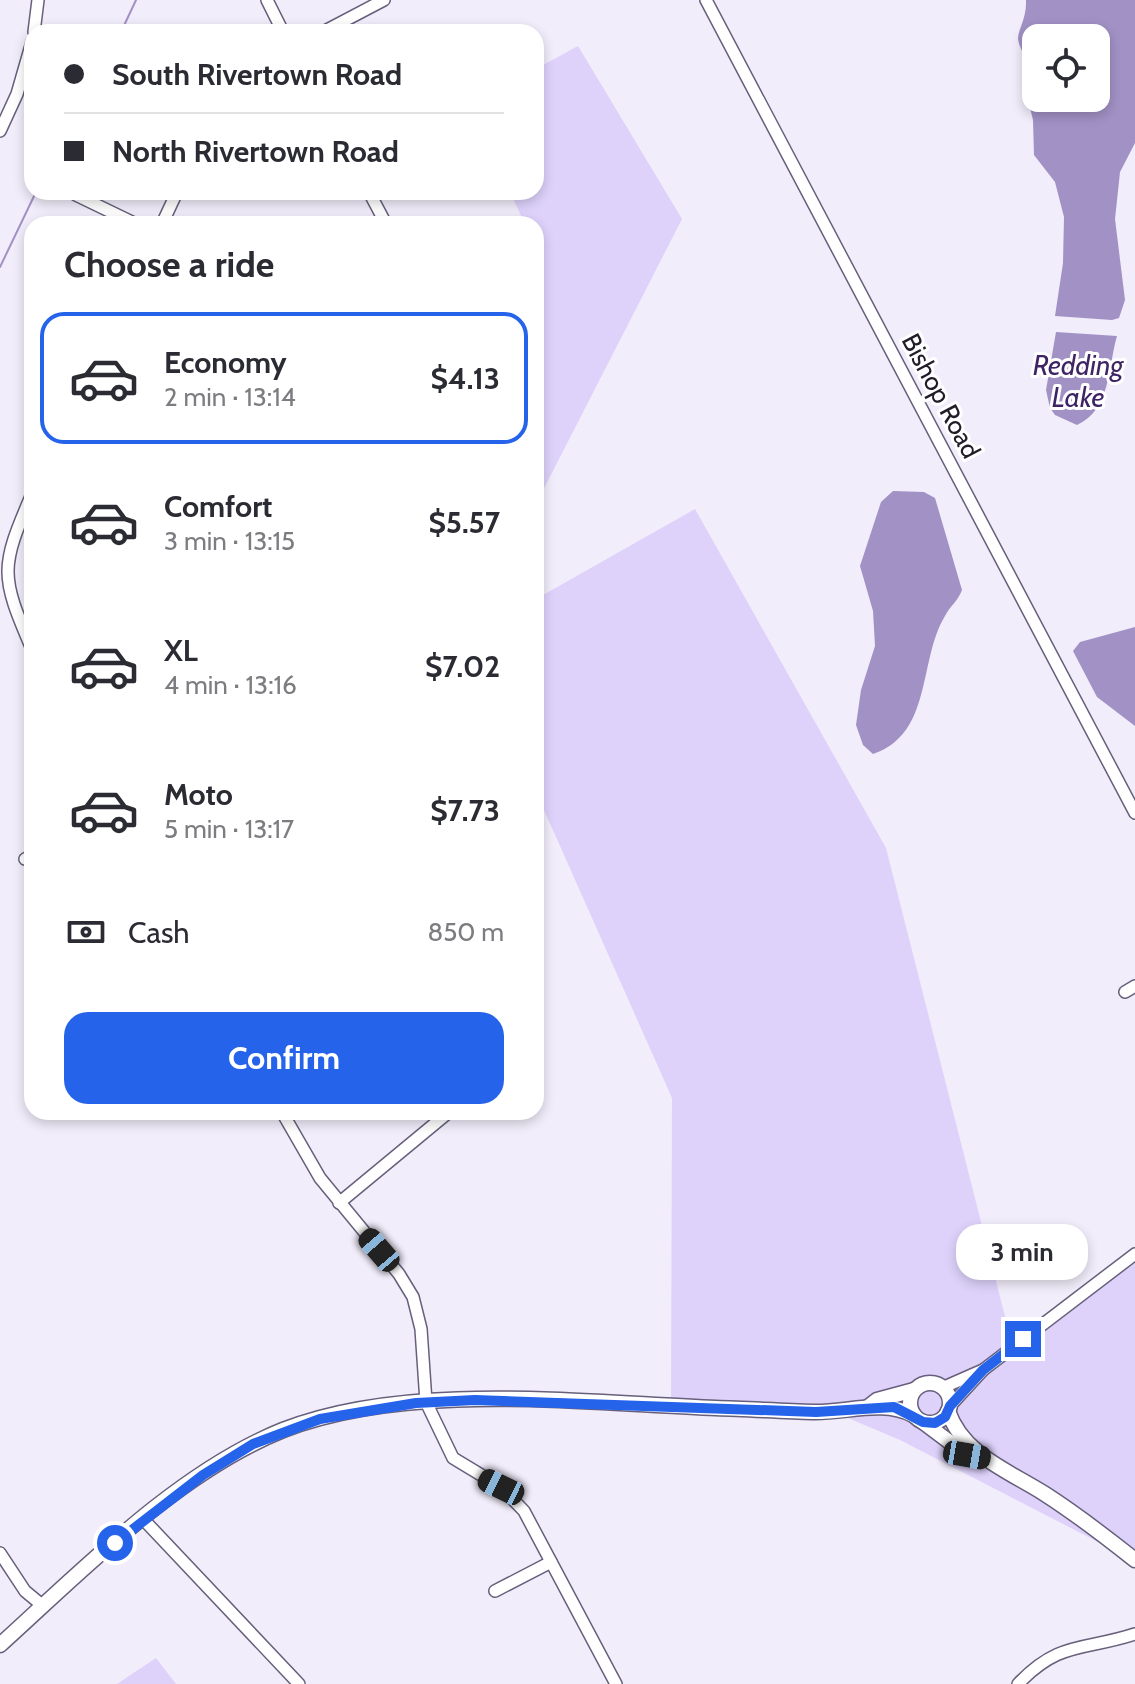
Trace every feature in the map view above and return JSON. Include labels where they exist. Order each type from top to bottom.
[{"type":"main road","points":[[868,1407],[877,1400],[931,1383],[942,1388],[960,1435],[984,1459],[1058,1503],[1135,1560]]},
{"type":"main road","points":[[914,1390],[910,1403],[918,1419]]},
{"type":"main road","points":[[0,1645],[144,1520],[203,1475],[285,1430],[348,1413],[426,1402],[582,1403],[816,1412],[894,1407],[918,1419],[942,1440],[967,1455],[984,1459]]},
{"type":"main road","points":[[918,1419],[940,1420],[949,1409]]},
{"type":"street","points":[[35,24],[38,0]]},
{"type":"street","points":[[267,0],[279,24]]},
{"type":"street","points":[[338,24],[384,0]]},
{"type":"street","name":"Bishop Road","points":[[706,0],[1135,813]]},
{"type":"street","points":[[0,131],[24,70]]},
{"type":"street","points":[[86,200],[119,216]]},
{"type":"street","points":[[24,511],[8,544],[2,577],[9,608],[24,635]]},
{"type":"street","points":[[286,1120],[303,1152],[339,1203],[399,1274],[413,1297],[421,1329],[426,1402],[453,1458],[501,1487],[524,1511],[616,1684]]},
{"type":"street","points":[[339,1203],[439,1120]]},
{"type":"street","points":[[949,1409],[983,1370],[1135,1254]]},
{"type":"street","points":[[942,1388],[983,1370]]},
{"type":"street","points":[[144,1520],[299,1684]]},
{"type":"street","points":[[0,1553],[25,1591],[43,1606]]},
{"type":"street","points":[[495,1591],[551,1562]]},
{"type":"street","points":[[1018,1684],[1033,1669],[1069,1647],[1135,1634]]},
{"type":"shaded area","points":[[578,46],[682,219],[544,488],[544,216],[521,216],[514,200],[544,200],[544,65]]},
{"type":"shaded area","points":[[695,509],[886,848],[1011,1340],[1135,1256],[1135,1561],[900,1440],[822,1407],[671,1413],[672,1098],[544,810],[544,594]]},
{"type":"shaded area","points":[[156,1658],[176,1684],[117,1684]]},
{"type":"water","name":"Redding Lake","points":[[1026,0],[1135,0],[1135,143],[1120,172],[1115,219],[1125,300],[1119,318],[1055,316],[1063,263],[1064,217],[1055,182],[1034,155],[1031,112],[1110,112],[1110,24],[1022,24],[1022,50],[1018,39],[1019,31]]},
{"type":"water","name":"Redding Lake","points":[[1056,332],[1117,336],[1102,398],[1088,418],[1077,425],[1055,415],[1050,408],[1046,390]]},
{"type":"water","points":[[893,491],[924,492],[935,498],[962,590],[937,634],[915,713],[906,730],[892,744],[873,754],[863,745],[856,725],[861,690],[875,646],[873,611],[860,566],[881,502]]},
{"type":"water","points":[[1135,627],[1135,726],[1097,697],[1073,651],[1080,642]]},
{"type":"waterway","points":[[125,24],[136,0]]},
{"type":"waterway","points":[[24,216],[32,200]]},
{"type":"waterway","points":[[0,267],[24,217]]},
{"type":"route","points":[[115,1543],[203,1475],[253,1444],[320,1419],[375,1408],[475,1400],[816,1412],[894,1407],[923,1422],[935,1423],[945,1417],[950,1406],[983,1370],[1023,1339]]}]
